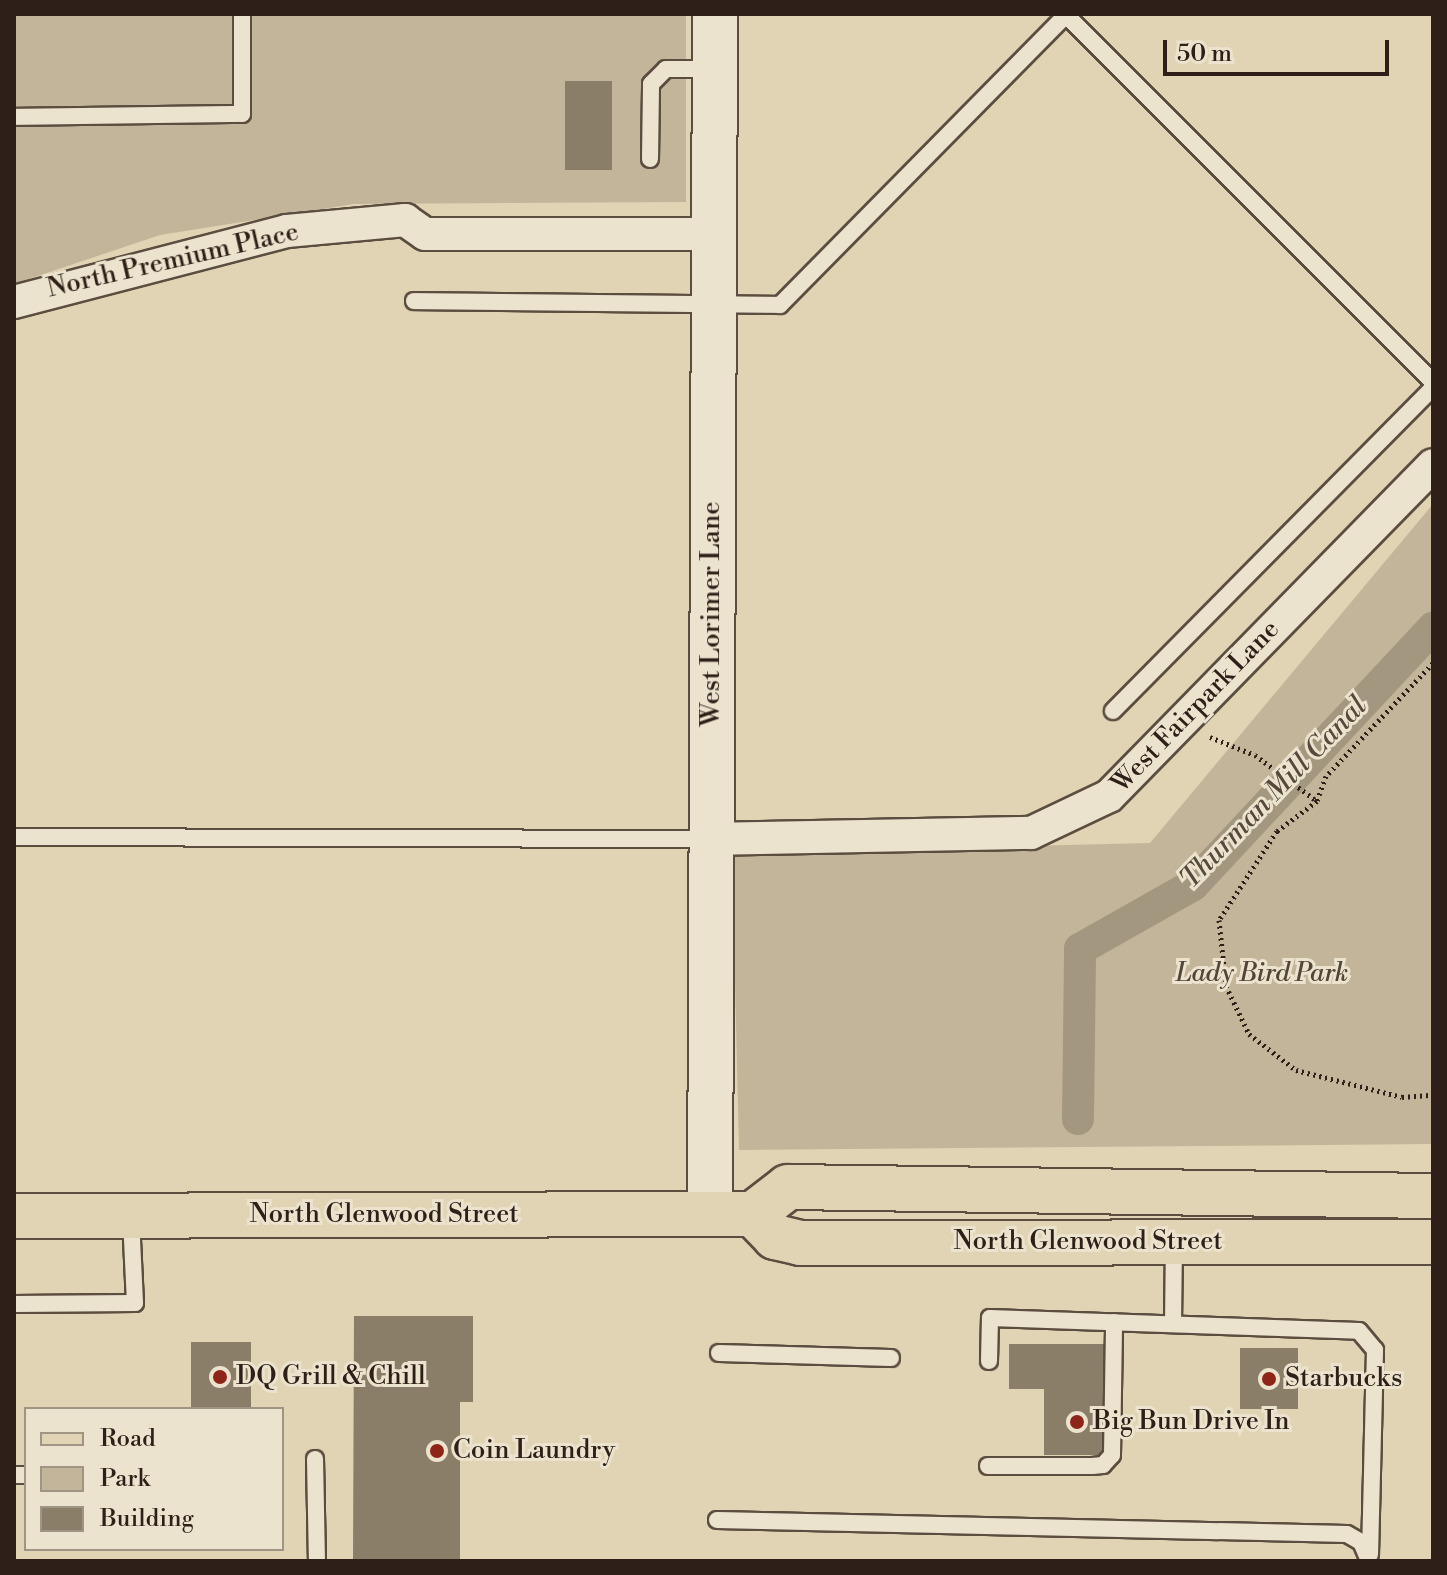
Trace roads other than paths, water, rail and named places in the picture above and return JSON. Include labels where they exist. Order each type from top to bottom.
[{"type":"main road","name":"North Glenwood Street","points":[[14,1216],[753,1214],[788,1187],[1433,1196]]},
{"type":"main road","name":"North Glenwood Street","points":[[753,1214],[775,1237],[800,1243],[1433,1242]]},
{"type":"street","name":"West Lorimer Lane","points":[[710,1214],[715,14]]},
{"type":"street","name":"North Premium Place","points":[[14,302],[287,231],[405,220],[425,234],[714,234]]},
{"type":"street","name":"West Fairpark Lane","points":[[711,839],[1031,833],[1109,796],[1433,465]]},
{"type":"lane","points":[[14,117],[242,114],[242,14]]},
{"type":"lane","points":[[414,301],[780,305],[1066,14],[1433,382]]},
{"type":"lane","points":[[650,159],[651,84],[666,69],[714,69]]},
{"type":"lane","points":[[1113,711],[1433,388]]},
{"type":"lane","points":[[14,837],[711,839]]},
{"type":"lane","points":[[14,1304],[135,1303],[131,1216]]},
{"type":"lane","points":[[1173,1324],[1174,1242]]},
{"type":"lane","points":[[989,1361],[990,1318],[1338,1327],[1368,1337],[1375,1350],[1370,1558]]},
{"type":"lane","points":[[988,1466],[1092,1466],[1103,1465],[1112,1455],[1114,1322]]},
{"type":"lane","points":[[719,1353],[891,1358]]},
{"type":"lane","points":[[315,1459],[317,1561]]},
{"type":"lane","points":[[717,1520],[1347,1534],[1361,1542],[1370,1558]]},
{"type":"waterway","name":"Thurman Mill Canal","points":[[1078,1119],[1080,949],[1193,885],[1433,628]]},
{"type":"place","name":"DQ Grill & Chill","points":[[220,1377]]},
{"type":"place","name":"Starbucks","points":[[1269,1379]]},
{"type":"place","name":"Big Bun Drive In","points":[[1077,1422]]},
{"type":"place","name":"Coin Laundry","points":[[437,1451]]},
{"type":"park label","name":"Lady Bird Park","points":[[1262,974]]}]
